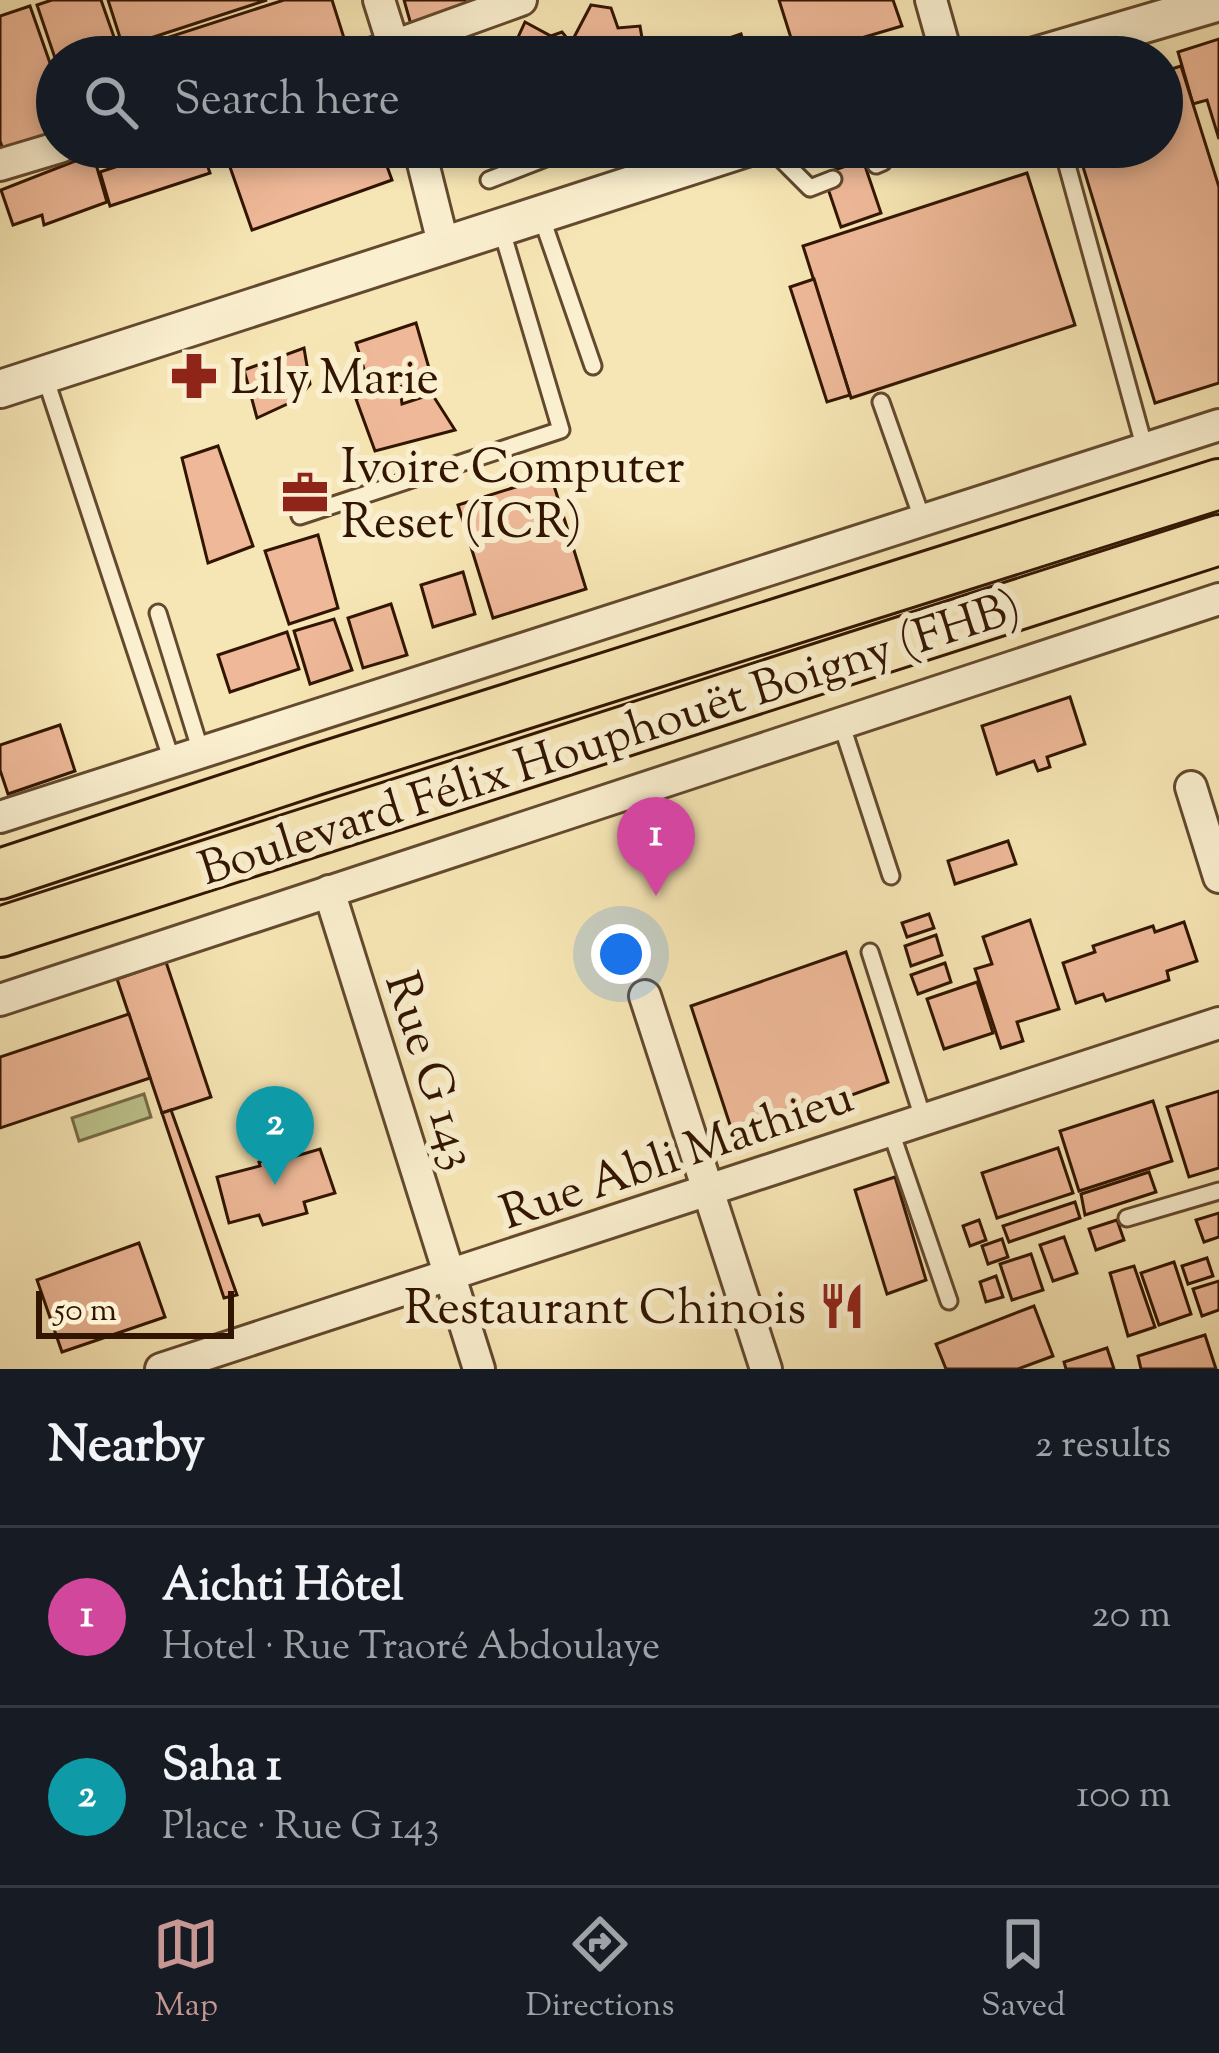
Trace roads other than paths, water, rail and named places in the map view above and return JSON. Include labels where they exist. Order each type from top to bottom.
[{"type":"highway","name":"Boulevard Félix Houphouët Boigny (FHB)","points":[[0,874],[1219,484]]},
{"type":"highway","name":"Boulevard Félix Houphouët Boigny (FHB)","points":[[0,932],[1219,540]]},
{"type":"street","points":[[380,0],[391,36]]},
{"type":"street","points":[[434,36],[520,0]]},
{"type":"street","points":[[931,0],[941,36]]},
{"type":"street","points":[[1103,36],[1219,2]]},
{"type":"street","points":[[0,165],[36,154]]},
{"type":"street","points":[[424,168],[444,247]]},
{"type":"street","points":[[0,389],[540,215],[654,168]]},
{"type":"street","points":[[0,817],[1219,425]]},
{"type":"street","points":[[0,1000],[1219,599]]},
{"type":"street","points":[[1191,787],[1219,878]]},
{"type":"street","name":"Rue G 143","points":[[329,891],[479,1369]]},
{"type":"street","points":[[645,996],[766,1369]]},
{"type":"street","name":"Rue Abli Mathieu","points":[[161,1369],[1219,1024]]},
{"type":"street","points":[[254,1339],[264,1369]]},
{"type":"lane","points":[[490,181],[522,168]]},
{"type":"lane","points":[[790,168],[810,188],[833,179]]},
{"type":"lane","points":[[1068,168],[1145,448]]},
{"type":"lane","points":[[540,215],[593,366]]},
{"type":"lane","points":[[300,516],[561,430],[501,228]]},
{"type":"lane","points":[[44,375],[186,757]]},
{"type":"lane","points":[[881,402],[923,521]]},
{"type":"lane","points":[[158,613],[186,757]]},
{"type":"lane","points":[[841,723],[892,876]]},
{"type":"lane","points":[[870,952],[923,1118]]},
{"type":"lane","points":[[890,1129],[949,1301]]},
{"type":"lane","points":[[1127,1219],[1219,1190]]},
{"type":"place","name":"Lily Marie","points":[[194,376]]},
{"type":"place","name":"Ivoire Computer Reset (ICR)","points":[[305,493]]},
{"type":"place","name":"Aichti Hôtel","points":[[656,896]]},
{"type":"place","name":"Saha 1","points":[[275,1185]]},
{"type":"place","name":"Restaurant Chinois","points":[[842,1306]]}]
